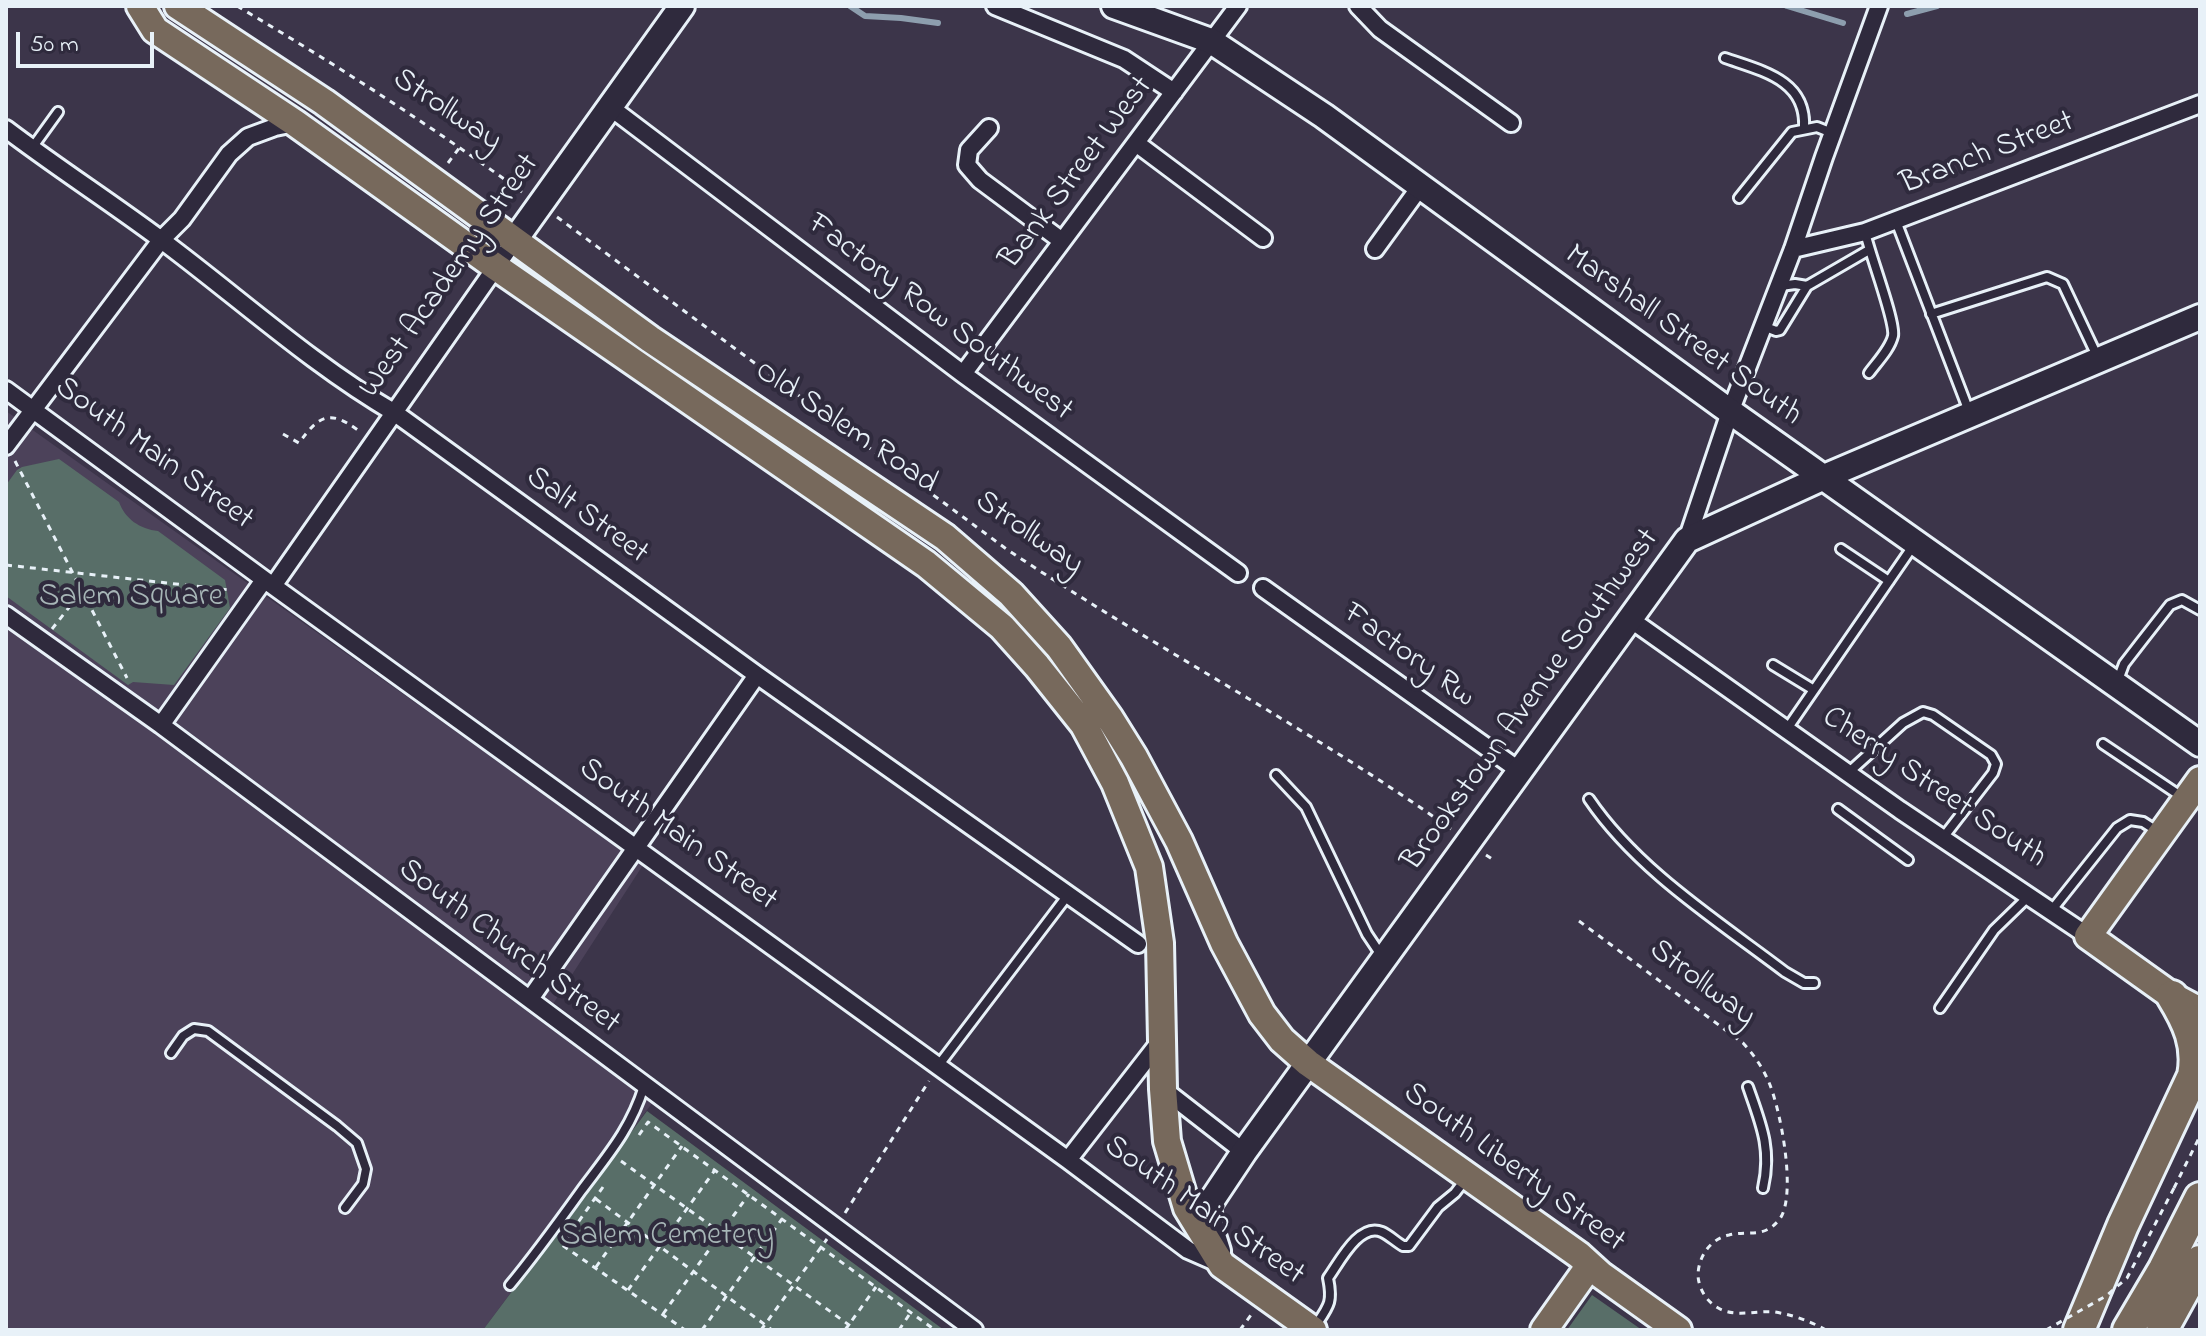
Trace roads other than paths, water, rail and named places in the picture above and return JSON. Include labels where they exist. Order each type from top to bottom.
[{"type":"highway","points":[[2079,1330],[2123,1225],[2193,1076],[2193,1039],[2172,996]]},
{"type":"highway","points":[[2128,1330],[2164,1269],[2187,1193]]},
{"type":"highway","points":[[2162,1330],[2200,1261]]},
{"type":"main road","name":"Old Salem Road","points":[[140,6],[155,30],[295,123],[496,267],[926,564],[1002,627],[1037,666],[1084,725],[1115,783],[1149,867],[1160,943],[1167,1141],[1187,1208],[1222,1265]]},
{"type":"main road","name":"Old Salem Road","points":[[178,6],[324,102],[650,339],[945,537],[1011,594],[1059,647],[1126,744],[1179,841],[1224,943],[1262,1014],[1282,1040],[1308,1063]]},
{"type":"main road","points":[[2088,936],[2193,790]]},
{"type":"main road","name":"Cherry Street South","points":[[2088,936],[2172,996],[2200,1011]]},
{"type":"main road","name":"South Liberty Street","points":[[1308,1063],[1462,1185],[1579,1255],[1601,1275],[1678,1330]]},
{"type":"main road","name":"South Main Street","points":[[1222,1265],[1313,1330]]},
{"type":"main road","points":[[1544,1330],[1590,1265]]},
{"type":"street","name":"West Academy Street","points":[[161,725],[374,443],[682,6]]},
{"type":"street","points":[[995,6],[1124,59],[1174,92]]},
{"type":"street","name":"Marshall Street South","points":[[1114,6],[1211,41],[1324,116],[1730,412],[2200,744]]},
{"type":"street","name":"Bank Street West","points":[[963,374],[1238,6]]},
{"type":"street","points":[[1358,6],[1380,29],[1511,123]]},
{"type":"street","points":[[1687,540],[1730,412],[1793,249],[1879,6]]},
{"type":"street","name":"Branch Street","points":[[1793,249],[1865,232],[2200,104]]},
{"type":"street","name":"Factory Row Southwest","points":[[610,107],[963,374],[1238,573]]},
{"type":"street","points":[[10,452],[33,409],[229,154],[248,137],[295,123]]},
{"type":"street","points":[[989,128],[969,150],[967,165],[980,180],[1062,241]]},
{"type":"street","name":"Salt Street","points":[[6,129],[161,240],[363,394],[395,413],[757,675],[1138,944]]},
{"type":"street","points":[[1136,143],[1263,238]]},
{"type":"street","points":[[1375,249],[1420,187]]},
{"type":"street","name":"Brookstown Avenue Southwest","points":[[1222,1265],[1208,1206],[1687,540],[1824,477],[2200,317]]},
{"type":"street","name":"South Main Street","points":[[6,390],[1188,1250],[1222,1265]]},
{"type":"street","name":"Factory Rw","points":[[1263,588],[1520,771]]},
{"type":"street","name":"South Church Street","points":[[8,619],[44,640],[161,725],[974,1330]]},
{"type":"street","name":"Cherry Street South","points":[[1630,619],[1942,839],[2088,936]]},
{"type":"street","points":[[530,999],[757,675]]},
{"type":"street","points":[[1068,1160],[1163,1038]]},
{"type":"street","points":[[1163,1089],[1244,1152]]},
{"type":"lane","points":[[1725,58],[1774,76],[1794,91],[1805,112],[1804,128]]},
{"type":"lane","points":[[32,148],[58,112]]},
{"type":"lane","points":[[1739,198],[1792,132],[1817,127],[1832,133]]},
{"type":"lane","points":[[1896,220],[1970,415]]},
{"type":"lane","points":[[1865,232],[1894,327],[1891,342],[1869,373]]},
{"type":"lane","points":[[1763,326],[1780,330],[1807,286],[1869,250]]},
{"type":"lane","points":[[1931,314],[2047,277],[2063,284],[2099,360]]},
{"type":"lane","points":[[1779,287],[1795,284],[1807,286]]},
{"type":"lane","points":[[1786,730],[1916,542]]},
{"type":"lane","points":[[1841,549],[1889,581]]},
{"type":"lane","points":[[2116,685],[2124,664],[2170,605],[2182,600],[2200,610]]},
{"type":"lane","points":[[1773,665],[1814,690]]},
{"type":"lane","points":[[1848,773],[1903,723],[1923,712],[1933,715],[1991,755],[1996,764],[1993,773],[1942,839]]},
{"type":"lane","points":[[2103,744],[2193,790]]},
{"type":"lane","points":[[1276,775],[1306,807],[1367,934],[1383,959]]},
{"type":"lane","points":[[1589,799],[1615,832],[1666,881],[1785,972],[1804,983],[1814,983]]},
{"type":"lane","points":[[1838,809],[1908,860]]},
{"type":"lane","points":[[2051,911],[2117,828],[2130,820],[2143,822],[2161,834]]},
{"type":"lane","points":[[938,1066],[1068,895]]},
{"type":"lane","points":[[1940,1008],[1994,930],[2029,896]]},
{"type":"lane","points":[[171,1053],[183,1036],[194,1029],[208,1031],[357,1143],[366,1169],[363,1184],[345,1208]]},
{"type":"lane","points":[[510,1285],[624,1132],[636,1110],[644,1085]]},
{"type":"lane","points":[[1748,1087],[1764,1134],[1767,1169],[1763,1188]]},
{"type":"lane","points":[[1313,1330],[1332,1296],[1328,1278],[1355,1239],[1370,1231],[1380,1231],[1403,1246],[1409,1246],[1438,1207],[1462,1185]]},
{"type":"waterway","points":[[850,6],[865,16],[938,23]]},
{"type":"waterway","points":[[1787,6],[1843,23]]},
{"type":"waterway","points":[[1907,14],[1937,6]]},
{"type":"park label","name":"Salem Square","points":[[131,599]]},
{"type":"park label","name":"Salem Cemetery","points":[[667,1238]]}]
